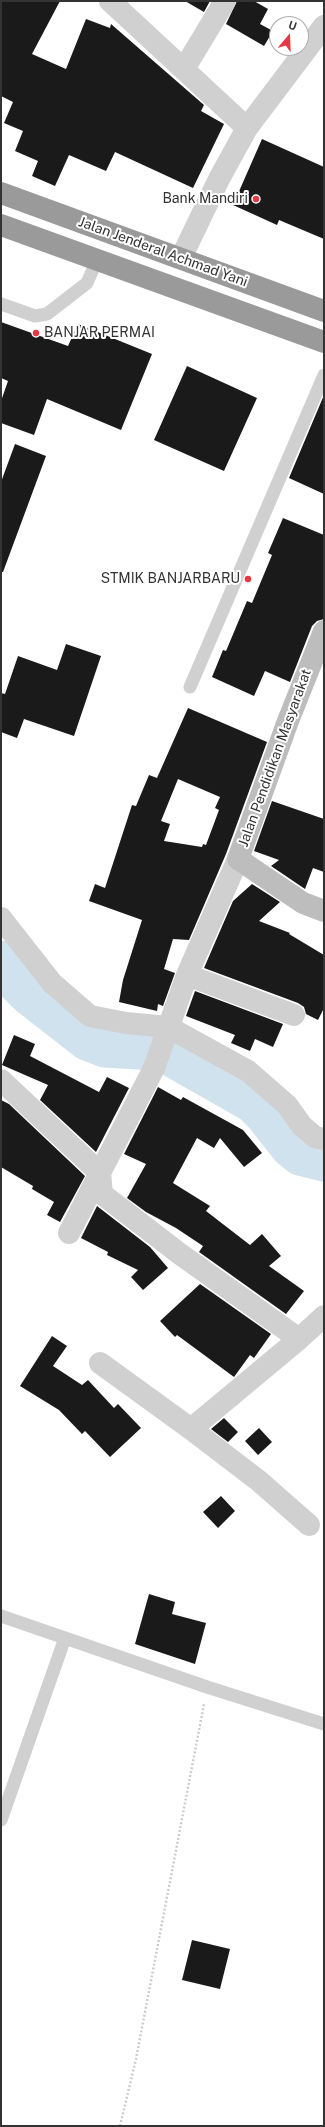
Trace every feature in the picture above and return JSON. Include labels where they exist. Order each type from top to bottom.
[{"type":"highway","name":"Jalan Jenderal Achmad Yani","points":[[1,193],[324,311]]},
{"type":"highway","points":[[1,225],[324,342]]},
{"type":"street","points":[[110,1],[247,128]]},
{"type":"street","points":[[184,70],[225,1]]},
{"type":"street","points":[[181,258],[219,179],[247,128],[324,26]]},
{"type":"street","name":"Jalan Pendidikan Masyarakat","points":[[324,631],[288,721],[238,859],[303,903],[324,911]]},
{"type":"street","points":[[69,1233],[154,1068],[187,975],[238,859]]},
{"type":"street","points":[[1,918],[52,983],[90,1016],[167,1029],[248,1071],[287,1105],[302,1126],[315,1137],[324,1139]]},
{"type":"street","points":[[187,975],[294,1015]]},
{"type":"street","points":[[1,1080],[100,1173],[102,1194],[180,1254],[299,1339]]},
{"type":"street","points":[[191,1429],[299,1339],[324,1316]]},
{"type":"street","points":[[100,1363],[191,1429],[259,1481],[309,1525]]},
{"type":"lane","points":[[1,304],[35,316],[46,314],[88,283],[97,260]]},
{"type":"lane","points":[[190,687],[324,374]]},
{"type":"lane","points":[[1,1616],[207,1687],[324,1724]]},
{"type":"lane","points":[[1,1820],[65,1638]]},
{"type":"path","points":[[120,2126],[136,2058],[207,1687]]},
{"type":"building","points":[[1,1],[60,1],[32,54],[66,69],[86,19],[110,28],[111,24],[204,105],[201,111],[224,124],[193,188],[115,152],[106,171],[69,155],[55,186],[32,176],[38,161],[15,151],[23,131],[4,123],[13,102],[1,96]]},
{"type":"building","points":[[185,1],[210,1],[204,12]]},
{"type":"building","points":[[237,1],[254,1],[268,9],[260,24],[269,29],[269,38],[264,46],[226,24]]},
{"type":"building","points":[[262,139],[324,167],[324,239],[279,220],[277,225],[233,205]]},
{"type":"building","points":[[1,322],[68,346],[78,324],[152,354],[121,430],[47,399],[34,435],[1,423],[1,401],[8,381],[1,378]]},
{"type":"building","points":[[187,366],[257,398],[224,471],[154,440]]},
{"type":"building","points":[[324,395],[324,494],[289,478]]},
{"type":"building","points":[[15,444],[46,456],[3,572],[1,572],[1,482]]},
{"type":"building","points":[[283,518],[324,535],[324,619],[317,621],[312,626],[290,682],[265,671],[254,696],[212,677],[223,650],[226,651],[247,601],[252,603],[272,555],[268,553]]},
{"type":"building","points":[[66,644],[101,656],[74,736],[24,719],[17,738],[1,732],[1,693],[5,694],[18,656],[57,670]]},
{"type":"building","points":[[188,708],[267,742],[226,854],[189,940],[173,939],[164,969],[175,973],[163,1006],[158,1004],[157,1011],[119,1002],[123,980],[142,920],[89,901],[95,884],[105,888],[132,805],[136,806],[149,775],[157,778]],"holes":[[[178,779],[220,797],[215,808],[219,810],[206,845],[203,844],[202,847],[164,841],[170,824],[161,821]]]},
{"type":"building","points":[[272,801],[324,819],[324,872],[313,868],[305,889],[271,866],[279,860],[254,851]]},
{"type":"building","points":[[252,884],[280,902],[259,921],[290,933],[289,934],[324,955],[324,1008],[318,1020],[306,1014],[304,1007],[298,1003],[204,968],[233,901]]},
{"type":"building","points":[[195,991],[283,1024],[273,1047],[255,1039],[250,1051],[231,1043],[235,1035],[186,1016]]},
{"type":"building","points":[[14,1035],[35,1044],[30,1056],[99,1092],[107,1077],[129,1088],[96,1152],[40,1100],[48,1085],[2,1065]]},
{"type":"building","points":[[158,1087],[181,1100],[183,1097],[243,1130],[262,1153],[244,1167],[220,1138],[214,1148],[197,1138],[173,1183],[210,1206],[206,1211],[250,1245],[262,1234],[281,1256],[269,1266],[304,1291],[286,1314],[199,1252],[203,1246],[176,1228],[146,1212],[127,1198],[146,1164],[124,1154]]},
{"type":"building","points":[[1,1100],[9,1104],[85,1176],[60,1222],[47,1215],[54,1202],[32,1189],[33,1186],[1,1167]]},
{"type":"building","points":[[97,1206],[150,1247],[168,1268],[143,1290],[131,1277],[138,1270],[107,1255],[108,1252],[81,1238]]},
{"type":"building","points":[[200,1284],[271,1334],[254,1358],[250,1355],[234,1377],[177,1335],[175,1337],[160,1321]]},
{"type":"building","points":[[52,1336],[67,1346],[53,1366],[82,1385],[88,1380],[114,1408],[118,1404],[141,1428],[110,1457],[85,1431],[82,1434],[59,1410],[20,1386]]},
{"type":"building","points":[[224,1418],[238,1432],[228,1442],[211,1429]]},
{"type":"building","points":[[259,1428],[272,1442],[258,1455],[245,1441]]},
{"type":"building","points":[[221,1496],[235,1511],[218,1528],[203,1512]]},
{"type":"building","points":[[149,1594],[175,1602],[172,1614],[206,1623],[195,1664],[135,1644]]},
{"type":"building","points":[[192,1940],[230,1949],[220,1989],[182,1980]]},
{"type":"waterway","points":[[1,960],[17,984],[28,995],[87,1041],[105,1048],[156,1051],[171,1057],[252,1103],[264,1115],[290,1148],[300,1156],[324,1162]]},
{"type":"place","name":"Bank Mandiri","points":[[256,199]]},
{"type":"place","name":"BANJAR PERMAI","points":[[36,333]]},
{"type":"place","name":"STMIK BANJARBARU","points":[[248,579]]}]
